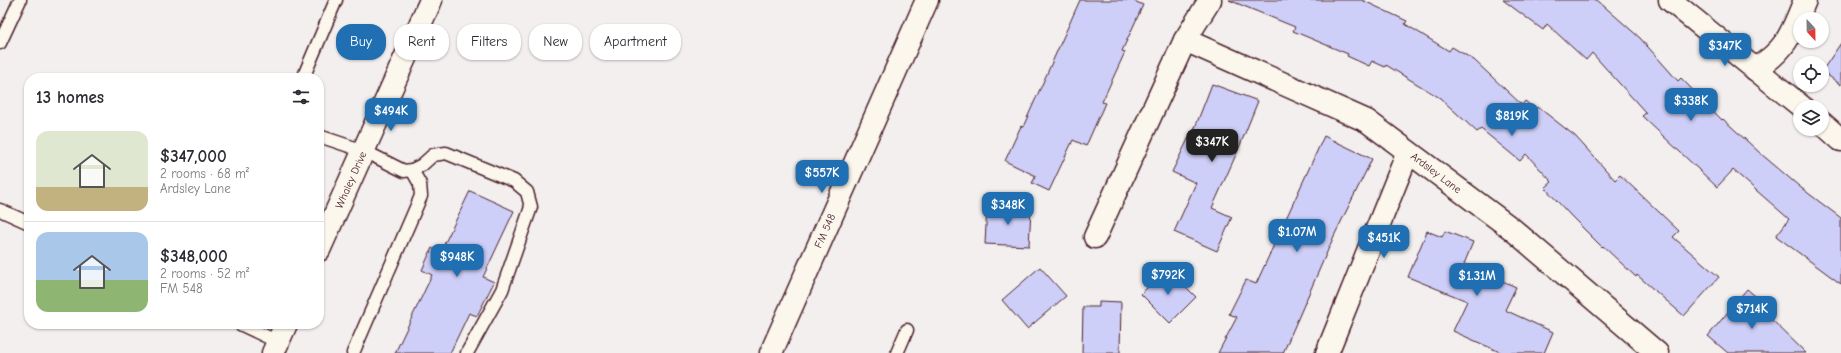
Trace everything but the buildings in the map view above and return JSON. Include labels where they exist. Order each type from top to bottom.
[{"type":"street","name":"Whaley Drive","points":[[324,239],[431,0]]},
{"type":"street","name":"FM 548","points":[[774,352],[927,0]]},
{"type":"street","points":[[1095,237],[1185,40],[1210,0]]},
{"type":"street","points":[[1670,0],[1793,100]]},
{"type":"street","points":[[1755,69],[1770,60],[1789,40],[1805,0]]},
{"type":"street","name":"Ardsley Lane","points":[[1185,40],[1367,121],[1512,229],[1657,353]]},
{"type":"street","points":[[1829,130],[1841,140]]},
{"type":"street","points":[[1328,353],[1408,152]]},
{"type":"lane","points":[[0,43],[20,0]]},
{"type":"lane","points":[[305,73],[336,0]]},
{"type":"lane","points":[[324,138],[364,151],[404,171],[412,170],[422,165],[433,155],[446,153],[514,181],[527,192],[531,207],[502,290],[467,353]]},
{"type":"lane","points":[[353,353],[421,196],[420,184],[412,170]]},
{"type":"lane","points":[[0,210],[24,222]]},
{"type":"lane","points":[[252,329],[279,340]]},
{"type":"lane","points":[[897,353],[907,330]]}]
